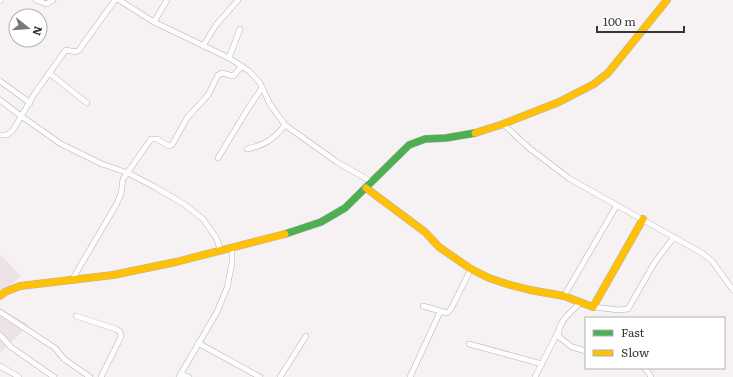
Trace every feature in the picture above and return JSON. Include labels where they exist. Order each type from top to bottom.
[{"type":"street","points":[[36,0],[46,4],[53,0]]},
{"type":"street","points":[[0,136],[7,135],[12,130],[30,103],[34,93],[66,50],[76,52],[79,50],[115,0]]},
{"type":"street","points":[[119,0],[154,22],[229,58],[242,66],[256,78],[270,104],[285,126],[337,162],[372,182]]},
{"type":"street","points":[[154,22],[167,0]]},
{"type":"street","points":[[203,46],[216,25],[238,0]]},
{"type":"street","points":[[0,296],[5,292],[20,286],[127,272],[176,262],[294,232],[321,222],[345,208],[409,145],[417,141],[446,138],[503,124],[559,102],[594,84],[608,73],[667,0]]},
{"type":"street","points":[[229,58],[240,29]]},
{"type":"street","points":[[72,280],[116,205],[121,194],[123,179],[151,139],[157,139],[169,146],[172,145],[187,118],[208,95],[218,75],[222,73],[233,76],[242,66]]},
{"type":"street","points":[[50,73],[87,103]]},
{"type":"street","points":[[0,81],[30,103]]},
{"type":"street","points":[[218,158],[262,88]]},
{"type":"street","points":[[0,100],[61,144],[102,164],[128,173],[155,187],[195,212],[203,219],[217,239],[220,250]]},
{"type":"street","points":[[503,124],[529,148],[570,179],[702,253],[712,261],[733,290]]},
{"type":"street","points":[[247,149],[269,142],[285,126]]},
{"type":"street","points":[[366,188],[425,232],[439,247],[471,269],[489,278],[507,284],[564,296],[593,307],[619,310],[628,309],[655,262],[674,237]]},
{"type":"street","points":[[564,296],[617,205]]},
{"type":"street","points":[[593,307],[642,219]]},
{"type":"street","points":[[189,377],[180,375],[217,312],[227,288],[232,263],[232,247]]},
{"type":"street","points":[[423,306],[447,313],[451,309],[471,269]]},
{"type":"street","points":[[535,377],[567,315],[580,303]]},
{"type":"street","points":[[0,312],[55,348],[64,359],[90,377]]},
{"type":"street","points":[[410,377],[440,312]]},
{"type":"street","points":[[76,316],[116,329],[120,332],[121,336],[119,341],[101,377]]},
{"type":"street","points":[[558,331],[559,337],[566,343],[585,351]]},
{"type":"street","points":[[0,335],[11,347],[54,377]]},
{"type":"street","points":[[280,377],[306,336]]},
{"type":"street","points":[[198,343],[260,377]]},
{"type":"street","points":[[469,344],[542,364]]},
{"type":"street","points":[[0,365],[19,377]]},
{"type":"street","points":[[645,369],[651,377]]},
{"type":"shaded area","points":[[0,254],[21,276],[0,295]]},
{"type":"shaded area","points":[[0,308],[29,325],[0,353]]},
{"type":"traffic: fast","points":[[285,234],[321,222],[345,208],[409,145],[425,139],[446,138],[475,133]]},
{"type":"traffic: slow","points":[[475,133],[503,124],[559,102],[594,84],[608,73],[667,0]]},
{"type":"traffic: slow","points":[[366,188],[425,232],[439,247],[471,269],[489,278],[507,284],[564,296],[593,307],[643,219]]},
{"type":"traffic: slow","points":[[0,296],[5,292],[20,286],[113,275],[176,262],[285,234]]}]
